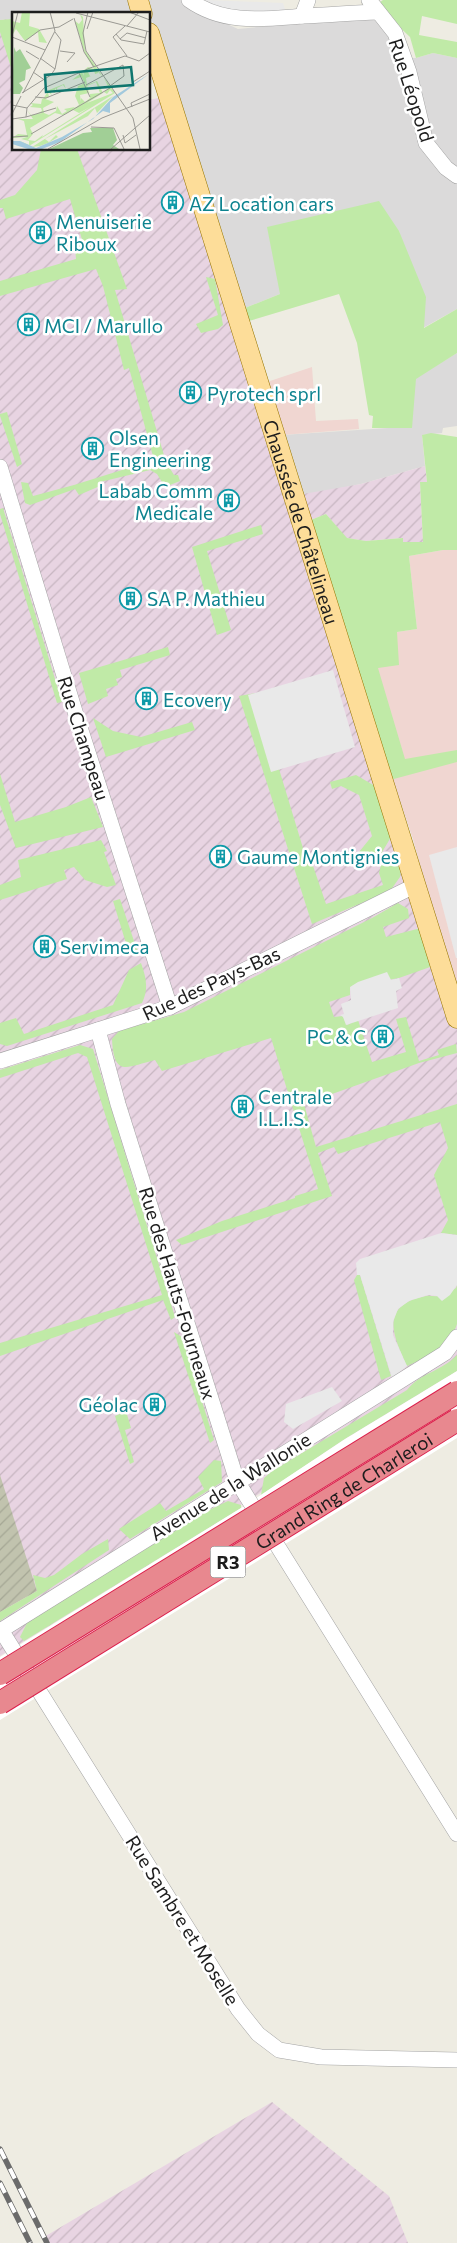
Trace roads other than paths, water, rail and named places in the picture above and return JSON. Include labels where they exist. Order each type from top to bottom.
[{"type":"highway","name":"Grand Ring de Charleroi","points":[[0,1674],[457,1392]]},
{"type":"highway","name":"Grand Ring de Charleroi","points":[[0,1703],[457,1420]]},
{"type":"main road","name":"Chaussée de Châtelineau","points":[[150,36],[414,886],[457,1018]]},
{"type":"street","name":"Rue Léopold","points":[[189,0],[220,15],[240,19],[261,20],[373,6],[396,33],[409,72],[426,143],[446,168],[457,176]]},
{"type":"street","points":[[302,16],[308,0]]},
{"type":"street","name":"Rue Champeau","points":[[0,467],[77,718],[170,1007]]},
{"type":"street","name":"Rue des Pays-Bas","points":[[0,1061],[170,1007],[414,886]]},
{"type":"street","name":"Rue des Hauts-Fourneaux","points":[[98,1030],[118,1104],[237,1481]]},
{"type":"street","name":"Avenue de la Wallonie","points":[[0,1630],[445,1353],[457,1337]]},
{"type":"street","points":[[237,1481],[457,1834]]},
{"type":"street","name":"Rue Sambre et Moselle","points":[[0,1630],[238,2009],[258,2034],[279,2050],[321,2057],[457,2060]]},
{"type":"railway","points":[[0,2149],[47,2243]]},
{"type":"railway","points":[[0,2183],[30,2243]]},
{"type":"place","name":"AZ Location cars","points":[[173,203]]},
{"type":"place","name":"Menuiserie Riboux","points":[[40,232]]},
{"type":"place","name":"MCI / Marullo","points":[[28,325]]},
{"type":"place","name":"Pyrotech sprl","points":[[191,393]]},
{"type":"place","name":"Olsen Engineering","points":[[93,448]]},
{"type":"place","name":"Labab Comm Medicale","points":[[229,501]]},
{"type":"place","name":"SA P. Mathieu","points":[[131,598]]},
{"type":"place","name":"Ecovery","points":[[147,699]]},
{"type":"place","name":"Gaume Montignies","points":[[221,856]]},
{"type":"place","name":"Servimeca","points":[[44,946]]},
{"type":"place","name":"PC & C","points":[[382,1036]]},
{"type":"place","name":"Centrale I.L.I.S.","points":[[242,1107]]},
{"type":"place","name":"Géolac","points":[[154,1404]]}]
